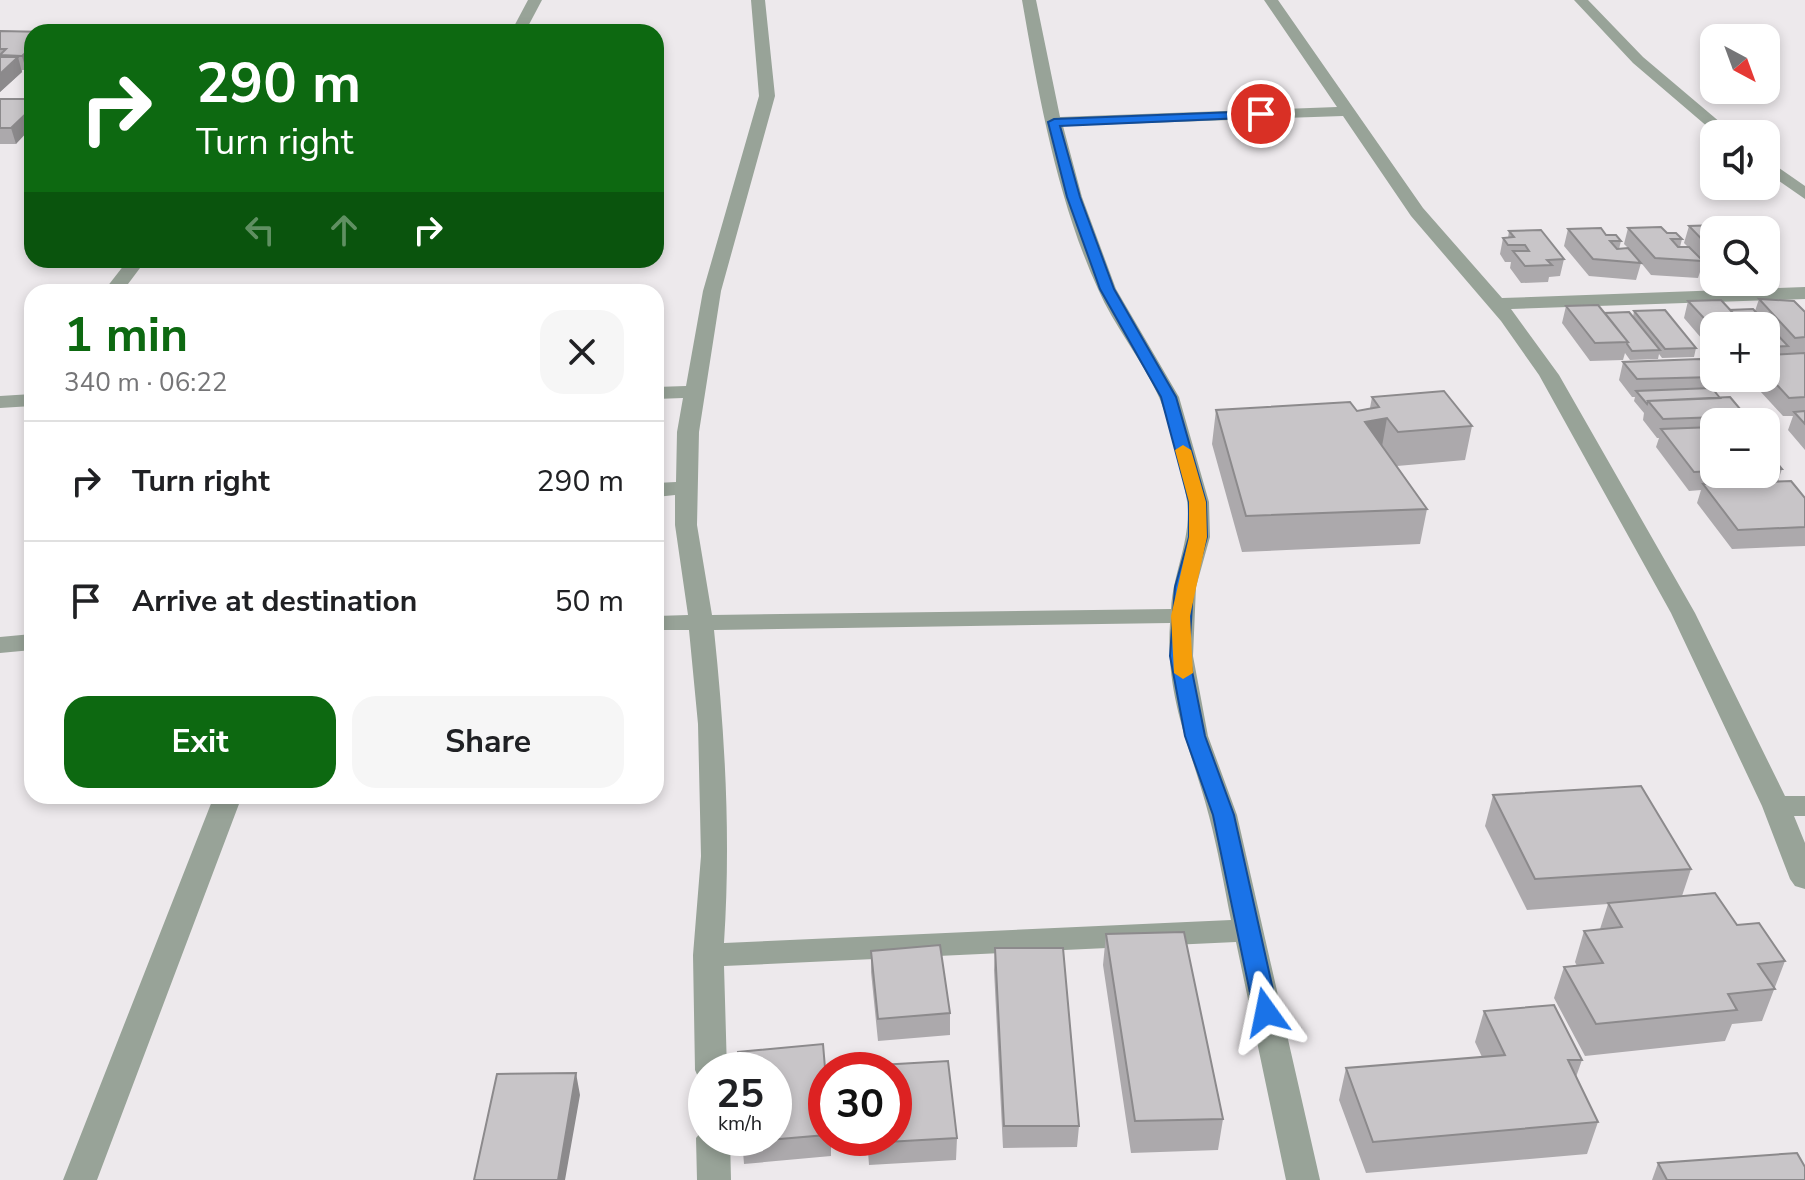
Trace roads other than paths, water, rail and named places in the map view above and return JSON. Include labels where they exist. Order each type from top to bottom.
[{"type":"street","points":[[522,24],[535,0]]},
{"type":"street","points":[[711,1052],[708,955],[715,856],[711,724],[701,622],[686,525],[688,432],[712,291],[767,96],[758,0]]},
{"type":"street","points":[[1029,0],[1054,122],[1074,197],[1107,289],[1169,397],[1198,502],[1198,537],[1180,616],[1180,656],[1195,736],[1223,815],[1303,1180]]},
{"type":"street","points":[[1271,0],[1417,212],[1496,304],[1549,375],[1630,512],[1683,613],[1776,806],[1805,879]]},
{"type":"street","points":[[1581,0],[1638,60],[1709,120]]},
{"type":"street","points":[[1054,122],[1350,111]]},
{"type":"street","points":[[1780,175],[1805,194]]},
{"type":"street","points":[[118,284],[131,268]]},
{"type":"street","points":[[1496,304],[1805,293]]},
{"type":"street","points":[[664,393],[695,392]]},
{"type":"street","points":[[0,402],[24,399]]},
{"type":"street","points":[[664,489],[687,488]]},
{"type":"street","points":[[664,623],[1180,616]]},
{"type":"street","points":[[0,645],[24,643]]},
{"type":"street","points":[[80,1180],[225,804]]},
{"type":"street","points":[[1776,806],[1805,806]]},
{"type":"street","points":[[708,955],[1248,930]]},
{"type":"street","points":[[713,1156],[714,1180]]}]
